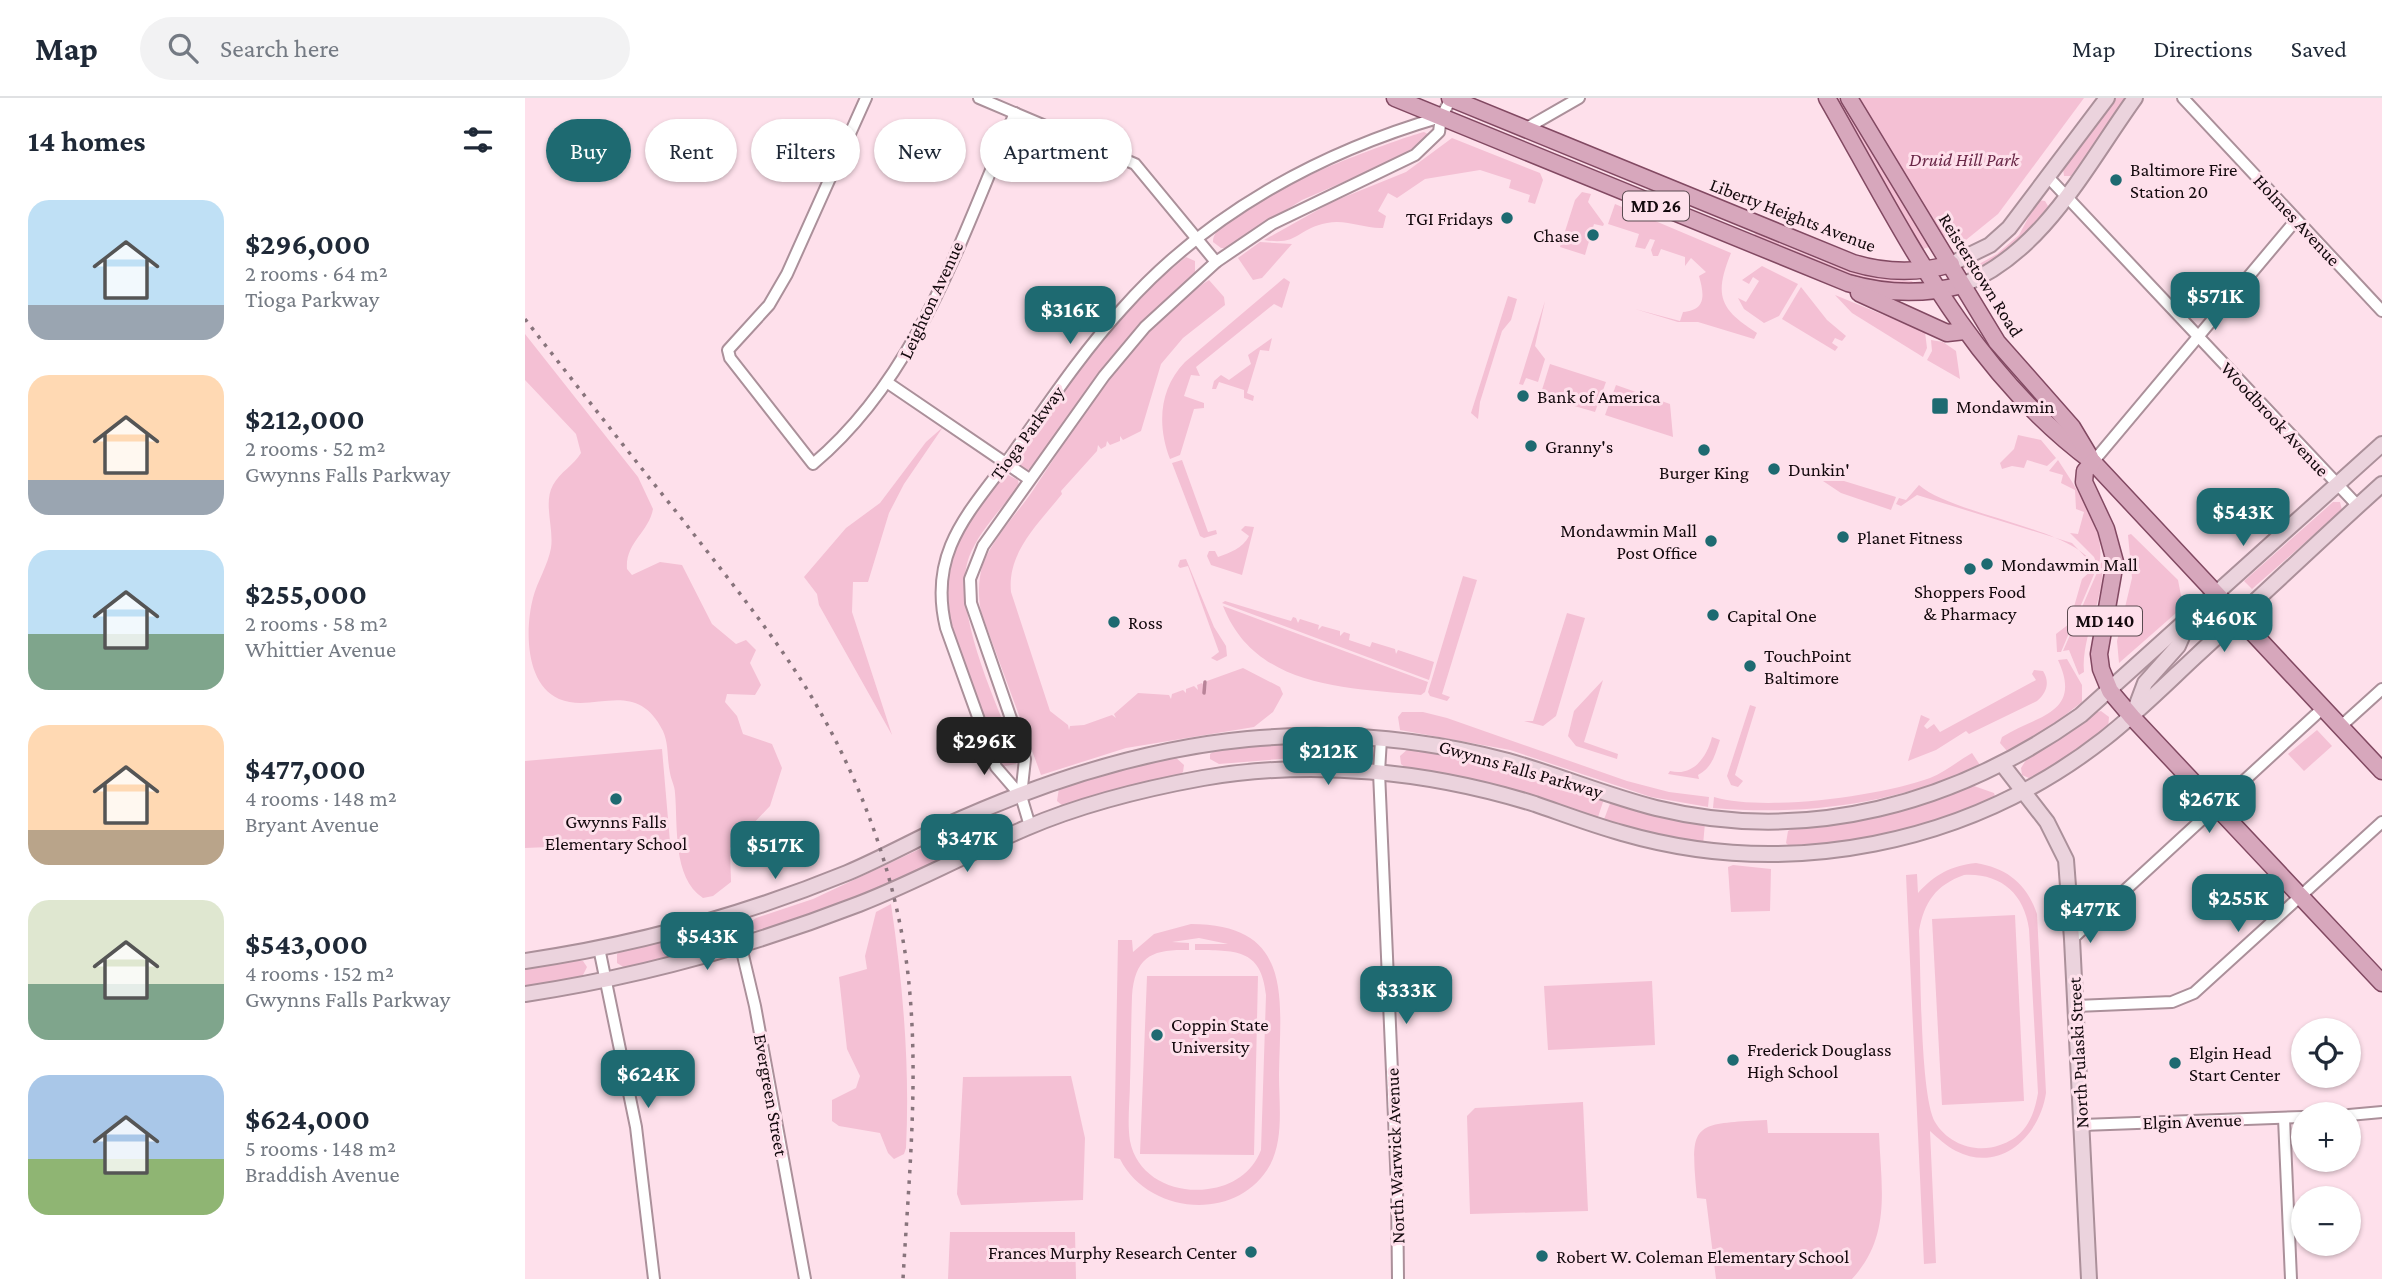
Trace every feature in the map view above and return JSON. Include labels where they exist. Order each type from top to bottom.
[{"type":"main road","name":"MD 26","points":[[1395,98],[1812,271],[1880,291],[1938,290],[1962,285]]},
{"type":"main road","name":"Liberty Heights Avenue","points":[[1451,98],[1853,263],[1894,271],[1926,270],[1951,264],[1980,251],[2000,236],[2049,178],[2106,98]]},
{"type":"main road","points":[[1812,271],[1947,333],[1965,331],[1926,270],[1827,98]]},
{"type":"main road","name":"Reisterstown Road","points":[[1849,98],[1997,342],[2072,427],[2092,462]]},
{"type":"main road","points":[[1962,285],[2014,257],[2064,197],[2135,98]]},
{"type":"main road","name":"Reisterstown Road","points":[[1965,331],[1999,375],[2063,440],[2092,462],[2382,771]]},
{"type":"main road","name":"Gwynns Falls Parkway","points":[[525,961],[599,948],[733,913],[849,872],[943,828],[1050,784],[1120,763],[1197,746],[1283,737],[1381,739],[1430,744],[1482,755],[1657,808],[1738,820],[1817,819],[1883,810],[1933,794],[2038,746],[2110,691],[2382,444]]},
{"type":"main road","name":"MD 140","points":[[2092,462],[2085,471],[2084,482],[2113,549],[2115,562],[2099,654],[2103,679],[2132,717],[2382,983]]},
{"type":"main road","name":"Gwynns Falls Parkway","points":[[525,994],[606,979],[743,944],[862,904],[1030,827],[1090,804],[1203,778],[1286,769],[1378,772],[1479,789],[1652,841],[1722,853],[1818,852],[1893,842],[1973,816],[2022,792],[2100,743],[2132,717],[2382,484]]},
{"type":"main road","points":[[2132,717],[2145,683],[2178,646],[2190,618]]},
{"type":"main road","name":"North Pulaski Street","points":[[2002,764],[2047,822],[2061,847],[2069,881],[2089,1279]]},
{"type":"street","name":"Leighton Avenue","points":[[866,98],[787,274],[769,305],[727,350],[730,358],[813,464],[849,431],[888,383],[919,330],[1015,113]]},
{"type":"street","points":[[979,98],[1135,164],[1216,262]]},
{"type":"street","name":"Tioga Parkway","points":[[1030,827],[1021,796],[1025,759],[974,618],[970,579],[983,546],[1029,479],[1145,327],[1216,262],[1296,210],[1415,155],[1439,132],[1441,117],[1451,98]]},
{"type":"street","points":[[1525,129],[1579,98]]},
{"type":"street","name":"Holmes Avenue","points":[[2183,98],[2382,311]]},
{"type":"street","name":"Tioga Parkway","points":[[1021,796],[996,766],[946,628],[940,592],[945,560],[956,531],[1079,360],[1115,316],[1168,262],[1257,196],[1288,178],[1350,150],[1441,117]]},
{"type":"street","name":"Woodbrook Avenue","points":[[2049,178],[2064,197],[2358,506]]},
{"type":"street","points":[[2092,462],[2296,219]]},
{"type":"street","points":[[888,383],[1029,479]]},
{"type":"street","points":[[2340,727],[2382,689]]},
{"type":"street","points":[[2072,939],[2323,708]]},
{"type":"street","name":"North Warwick Avenue","points":[[1381,739],[1378,772],[1398,1187],[1398,1279]]},
{"type":"street","points":[[2075,1006],[2172,1002],[2186,998],[2205,985],[2382,822]]},
{"type":"street","name":"Evergreen Street","points":[[733,913],[743,944],[805,1279]]},
{"type":"street","points":[[599,948],[637,1138],[653,1279]]},
{"type":"street","points":[[2361,1114],[2382,1112]]},
{"type":"street","points":[[2284,1118],[2291,1279]]},
{"type":"street","name":"Elgin Avenue","points":[[2082,1125],[2291,1118]]},
{"type":"green space","points":[[1835,98],[1842,98],[1929,247],[1923,249]]},
{"type":"green space","name":"Druid Hill Park","points":[[1856,98],[2084,98],[1998,214],[1961,244],[1934,232]]},
{"type":"green space","points":[[2113,98],[2128,98],[2071,176],[2064,176],[2063,168]]},
{"type":"green space","points":[[1424,132],[1430,135],[1399,158],[1302,200],[1226,248],[1213,242],[1220,227],[1240,211],[1270,194],[1342,161]]},
{"type":"green space","points":[[1452,138],[1540,173],[1543,180],[1535,204],[1528,202],[1530,195],[1509,188],[1511,180],[1480,170],[1425,179],[1397,198],[1388,193],[1378,211],[1386,216],[1383,228],[1334,222],[1309,229],[1284,241],[1264,240],[1332,202],[1406,172]]},
{"type":"green space","points":[[1582,192],[1591,194],[1588,202],[1604,224],[1594,224],[1585,255],[1560,247],[1575,200]]},
{"type":"green space","points":[[2038,200],[2045,201],[2048,206],[2033,227],[2016,244],[1975,273],[1972,268],[1997,254],[2019,235]]},
{"type":"green space","points":[[1615,204],[1731,253],[1723,280],[1723,300],[1735,316],[1757,333],[1754,339],[1698,322],[1678,322],[1635,309],[1680,321],[1683,312],[1691,311],[1700,304],[1702,289],[1699,276],[1706,272],[1691,258],[1685,266],[1685,257],[1661,249],[1658,256],[1653,256],[1651,250],[1655,240],[1650,239],[1645,249],[1635,247],[1639,234],[1608,224]]},
{"type":"green space","points":[[1755,233],[1851,271],[1891,280],[1912,281],[1915,286],[1866,282],[1753,238]]},
{"type":"green space","points":[[1260,242],[1292,244],[1262,278],[1253,280],[1238,258]]},
{"type":"green space","points":[[1186,257],[1195,261],[1195,273],[1131,334],[1030,469],[1025,471],[1013,463],[1094,348],[1140,295]]},
{"type":"green space","points":[[1762,266],[1798,284],[1779,316],[1764,323],[1744,309],[1738,298],[1746,302],[1759,281],[1753,277],[1749,284],[1742,280]]},
{"type":"green space","points":[[1284,278],[1290,282],[1282,308],[1274,304],[1196,367],[1200,376],[1191,375],[1184,396],[1204,403],[1204,408],[1194,409],[1180,455],[1170,459],[1162,420],[1165,396],[1176,373],[1185,362]]},
{"type":"green space","points":[[1209,280],[1224,297],[1225,305],[1183,338],[1161,364],[1141,431],[1123,440],[1120,436],[1120,441],[1110,445],[1107,441],[1106,446],[1101,449],[1098,445],[1097,451],[1061,491],[1062,494],[1019,551],[1011,577],[1011,592],[1050,711],[1068,725],[1069,730],[1070,726],[1084,725],[1112,715],[1116,718],[1114,714],[1138,693],[1169,695],[1171,699],[1172,694],[1183,690],[1186,693],[1186,689],[1194,686],[1198,690],[1197,685],[1202,683],[1206,689],[1207,681],[1243,668],[1280,687],[1283,694],[1273,712],[1254,727],[1126,748],[1041,775],[981,612],[979,588],[983,564],[1000,534],[1113,375],[1160,321],[1184,298]]},
{"type":"green space","points":[[1801,287],[1827,320],[1846,336],[1842,341],[1835,338],[1832,343],[1838,347],[1835,351],[1782,319]]},
{"type":"green space","points":[[1835,295],[1925,332],[1927,348],[1923,357],[1852,313]]},
{"type":"green space","points":[[1508,296],[1517,299],[1511,320],[1502,331],[1480,402],[1478,419],[1471,413]]},
{"type":"green space","points":[[1545,301],[1535,346],[1545,359],[1538,382],[1526,378],[1523,385],[1519,384]]},
{"type":"green space","points":[[525,334],[638,477],[653,509],[651,517],[633,545],[627,560],[627,569],[632,575],[660,562],[682,565],[712,624],[736,644],[746,640],[756,650],[750,663],[761,685],[755,695],[727,694],[725,702],[737,716],[743,734],[772,744],[782,768],[770,806],[730,848],[731,882],[713,896],[703,898],[693,889],[681,864],[675,790],[666,741],[652,715],[640,705],[627,701],[586,703],[559,699],[548,692],[534,669],[529,640],[530,611],[551,548],[550,492],[556,480],[581,453],[576,434],[525,380]]},
{"type":"green space","points":[[1272,338],[1269,351],[1260,350],[1247,393],[1254,396],[1253,401],[1244,398],[1244,390],[1219,382],[1216,389],[1212,389],[1214,381],[1221,375],[1229,380],[1251,364],[1248,355]]},
{"type":"green space","points":[[1931,340],[1943,342],[1956,351],[1960,379],[1927,360],[1932,351]]},
{"type":"green space","points":[[1550,364],[1606,382],[1595,412],[1547,398],[1541,393]]},
{"type":"green space","points":[[1616,385],[1670,404],[1673,437],[1605,415]]},
{"type":"green space","points":[[943,427],[904,484],[889,513],[868,582],[853,582],[852,612],[892,735],[819,605],[817,594],[804,577],[846,528],[880,503],[926,442]]},
{"type":"green space","points":[[2018,435],[2041,440],[2056,458],[2047,466],[2027,460],[2024,468],[2012,466],[2002,469],[2000,463],[2014,449]]},
{"type":"green space","points":[[1182,460],[1208,532],[1216,530],[1217,534],[1204,538],[1200,536],[1172,463]]},
{"type":"green space","points":[[2058,460],[2089,511],[2095,526],[2099,540],[2098,567],[2094,557],[2070,533],[2078,534],[2084,512],[2076,509],[2075,490],[2061,483],[2063,475],[2049,471]]},
{"type":"green space","points":[[1004,473],[1018,480],[1019,486],[979,538],[969,557],[965,579],[966,603],[979,658],[1018,759],[1016,764],[1000,767],[952,635],[946,582],[950,560],[961,536]]},
{"type":"green space","points":[[1823,481],[1844,481],[1896,497],[1891,510],[1841,493]]},
{"type":"green space","points":[[1919,485],[1961,506],[2053,537],[1917,495],[1901,506],[1896,504],[1899,498],[1906,500]]},
{"type":"green space","points":[[2333,502],[2340,502],[2342,510],[2252,589],[2244,581]]},
{"type":"green space","points":[[1245,526],[1254,527],[1242,575],[1211,565],[1207,556],[1209,551],[1215,551],[1218,557],[1240,547],[1249,536],[1241,530]]},
{"type":"green space","points":[[2131,534],[2178,580],[2182,601],[2176,613],[2119,663],[2117,641],[2132,578],[2128,535]]},
{"type":"green space","points":[[2053,537],[2072,543],[2082,553],[2071,545]]},
{"type":"green space","points":[[1186,559],[1214,627],[1226,646],[1227,656],[1217,661],[1211,658],[1219,652],[1188,566],[1178,566],[1180,560]]},
{"type":"green space","points":[[2102,561],[2100,589],[2086,644],[2084,672],[2079,675],[2069,650],[2063,651]]},
{"type":"green space","points":[[2093,569],[2095,572],[2061,652],[2057,652],[2056,634],[2069,624],[2082,579]]},
{"type":"green space","points":[[1463,576],[1477,580],[1442,694],[1450,697],[1447,701],[1430,696],[1428,692]]},
{"type":"green space","points":[[1225,601],[1291,621],[1293,617],[1298,623],[1300,619],[1319,625],[1318,630],[1322,626],[1340,631],[1340,636],[1344,632],[1350,634],[1349,640],[1370,647],[1372,642],[1395,649],[1396,654],[1398,650],[1434,662],[1429,680],[1222,603]]},
{"type":"green space","points":[[1223,606],[1428,682],[1425,692],[1421,695],[1363,690],[1306,679],[1280,668],[1257,654],[1238,633]]},
{"type":"green space","points":[[1567,613],[1585,618],[1556,716],[1543,726],[1524,721],[1533,721]]},
{"type":"green space","points":[[2067,659],[2082,685],[2082,702],[2043,732],[2007,751],[2000,743],[2002,737],[2053,711],[2060,702],[2065,692],[2058,660]]},
{"type":"green space","points":[[2034,670],[2043,671],[2047,683],[2045,691],[2037,701],[1969,734],[1966,731],[1936,750],[1908,761],[1921,715],[1930,719],[1924,726],[1927,729],[1934,724],[1940,732],[2036,680],[2032,674]]},
{"type":"green space","points":[[1603,680],[1584,742],[1618,754],[1617,759],[1576,746],[1568,736],[1574,711]]},
{"type":"green space","points":[[1750,705],[1756,707],[1735,775],[1743,781],[1738,787],[1731,785],[1727,776]]},
{"type":"green space","points":[[2101,711],[2109,717],[2108,729],[2087,746],[2031,779],[2022,775],[2021,768],[2026,760],[2094,713]]},
{"type":"green space","points":[[1402,712],[1423,712],[1447,718],[1627,781],[1669,792],[1709,797],[1708,807],[1651,797],[1510,750],[1400,730],[1398,717]]},
{"type":"green space","points":[[2317,730],[2332,746],[2304,771],[2288,754]]},
{"type":"green space","points":[[1712,737],[1720,740],[1707,769],[1698,775],[1699,779],[1668,774],[1670,771],[1686,771],[1698,764],[1707,752]]},
{"type":"green space","points":[[1302,743],[1348,744],[1357,752],[1349,759],[1293,758],[1219,764],[1210,759],[1210,754],[1217,749]]},
{"type":"green space","points":[[1409,748],[1507,769],[1604,799],[1597,820],[1408,770],[1401,764],[1400,756]]},
{"type":"green space","points":[[662,749],[670,842],[525,848],[525,761]]},
{"type":"green space","points":[[1972,753],[1980,765],[1978,767],[1946,780],[1881,798],[1815,808],[1713,808],[1714,797],[1762,803],[1792,802],[1882,791],[1930,778]]},
{"type":"green space","points":[[1174,756],[1184,765],[1183,772],[1177,777],[1063,806],[1057,801],[1059,788],[1106,772]]},
{"type":"green space","points":[[1974,786],[1994,793],[1996,800],[1895,833],[1817,845],[1789,846],[1786,843],[1788,831],[1797,826],[1895,812]]},
{"type":"green space","points":[[1611,801],[1705,823],[1703,845],[1603,822]]},
{"type":"green space","points":[[986,818],[998,820],[1001,831],[997,836],[872,892],[760,931],[752,929],[752,921],[756,918],[813,899]]},
{"type":"green space","points":[[1967,864],[1987,865],[2006,873],[2028,894],[2037,914],[2046,1093],[2036,1123],[2027,1136],[2003,1154],[1988,1158],[1973,1157],[1952,1149],[1930,1131],[1936,1263],[1924,1264],[1906,875],[1917,874],[1918,893],[1937,876]],"holes":[[[1964,875],[1977,875],[2008,888],[2022,905],[2026,916],[2029,929],[2038,1093],[2031,1118],[2016,1137],[2000,1145],[1982,1148],[1963,1145],[1947,1136],[1935,1122],[1930,1108],[1924,1060],[1919,931],[1924,911],[1939,889]]]},
{"type":"green space","points":[[1733,865],[1771,869],[1770,911],[1731,912],[1728,867]]},
{"type":"green space","points":[[891,904],[902,995],[907,1087],[906,1148],[904,1154],[894,1159],[888,1153],[880,1133],[839,1126],[832,1121],[832,1100],[856,1088],[860,1076],[847,1049],[839,977],[867,969],[865,956],[876,912]]},
{"type":"green space","points":[[2015,915],[2024,1101],[1942,1105],[1932,919]]},
{"type":"green space","points":[[1191,924],[1225,927],[1249,937],[1265,952],[1274,971],[1279,994],[1280,1020],[1280,1121],[1277,1144],[1270,1165],[1256,1184],[1237,1196],[1216,1203],[1193,1205],[1171,1201],[1151,1192],[1133,1178],[1120,1159],[1114,1158],[1118,940],[1132,940],[1133,952],[1154,934]],"holes":[[[1199,938],[1228,944],[1195,944],[1195,950],[1243,955],[1252,960],[1263,979],[1266,995],[1261,1150],[1247,1172],[1225,1185],[1208,1189],[1182,1189],[1170,1186],[1149,1173],[1134,1154],[1130,1141],[1134,982],[1137,972],[1148,958],[1165,951],[1189,950],[1189,943],[1172,942]]]},
{"type":"green space","points":[[715,926],[720,928],[724,936],[719,945],[625,968],[617,963],[617,954],[624,949]]},
{"type":"green space","points":[[583,961],[587,967],[582,977],[525,989],[525,969]]},
{"type":"green space","points":[[1147,976],[1258,976],[1254,1155],[1140,1154]]},
{"type":"green space","points":[[1652,981],[1655,1045],[1548,1050],[1544,986]]},
{"type":"green space","points":[[1071,1076],[1085,1138],[1083,1200],[961,1205],[957,1194],[963,1077]]},
{"type":"green space","points":[[1583,1102],[1588,1211],[1470,1214],[1467,1116],[1475,1108]]},
{"type":"green space","points":[[1767,1120],[1768,1133],[1879,1133],[1882,1192],[1879,1228],[1865,1263],[1852,1279],[1716,1279],[1706,1199],[1697,1198],[1694,1154],[1696,1141],[1701,1132],[1710,1126]]},
{"type":"green space","points":[[950,1232],[1075,1232],[1076,1279],[948,1279]]},
{"type":"waterway","points":[[1204,693],[1205,682]]},
{"type":"railway","points":[[525,319],[779,647],[833,735],[866,810],[891,887],[907,966],[911,1005],[912,1122],[903,1279]]},
{"type":"place","name":"Baltimore Fire Station 20","points":[[2116,180]]},
{"type":"place","name":"TGI Fridays","points":[[1507,218]]},
{"type":"place","name":"Chase","points":[[1593,235]]},
{"type":"place","name":"Bank of America","points":[[1523,396]]},
{"type":"place","name":"Mondawmin","points":[[1940,406]]},
{"type":"place","name":"Granny's","points":[[1531,446]]},
{"type":"place","name":"Burger King","points":[[1704,450]]},
{"type":"place","name":"Dunkin'","points":[[1774,469]]},
{"type":"place","name":"Planet Fitness","points":[[1843,537]]},
{"type":"place","name":"Mondawmin Mall Post Office","points":[[1711,541]]},
{"type":"place","name":"Mondawmin Mall","points":[[1987,564]]},
{"type":"place","name":"Shoppers Food & Pharmacy","points":[[1970,569]]},
{"type":"place","name":"Capital One","points":[[1713,615]]},
{"type":"place","name":"Ross","points":[[1114,622]]},
{"type":"place","name":"TouchPoint Baltimore","points":[[1750,666]]},
{"type":"place","name":"Gwynns Falls Elementary School","points":[[616,799]]},
{"type":"place","name":"Coppin State University","points":[[1157,1035]]},
{"type":"place","name":"Frederick Douglass High School","points":[[1733,1060]]},
{"type":"place","name":"Elgin Head Start Center","points":[[2175,1063]]},
{"type":"place","name":"Frances Murphy Research Center","points":[[1251,1252]]},
{"type":"place","name":"Robert W. Coleman Elementary School","points":[[1542,1256]]}]
